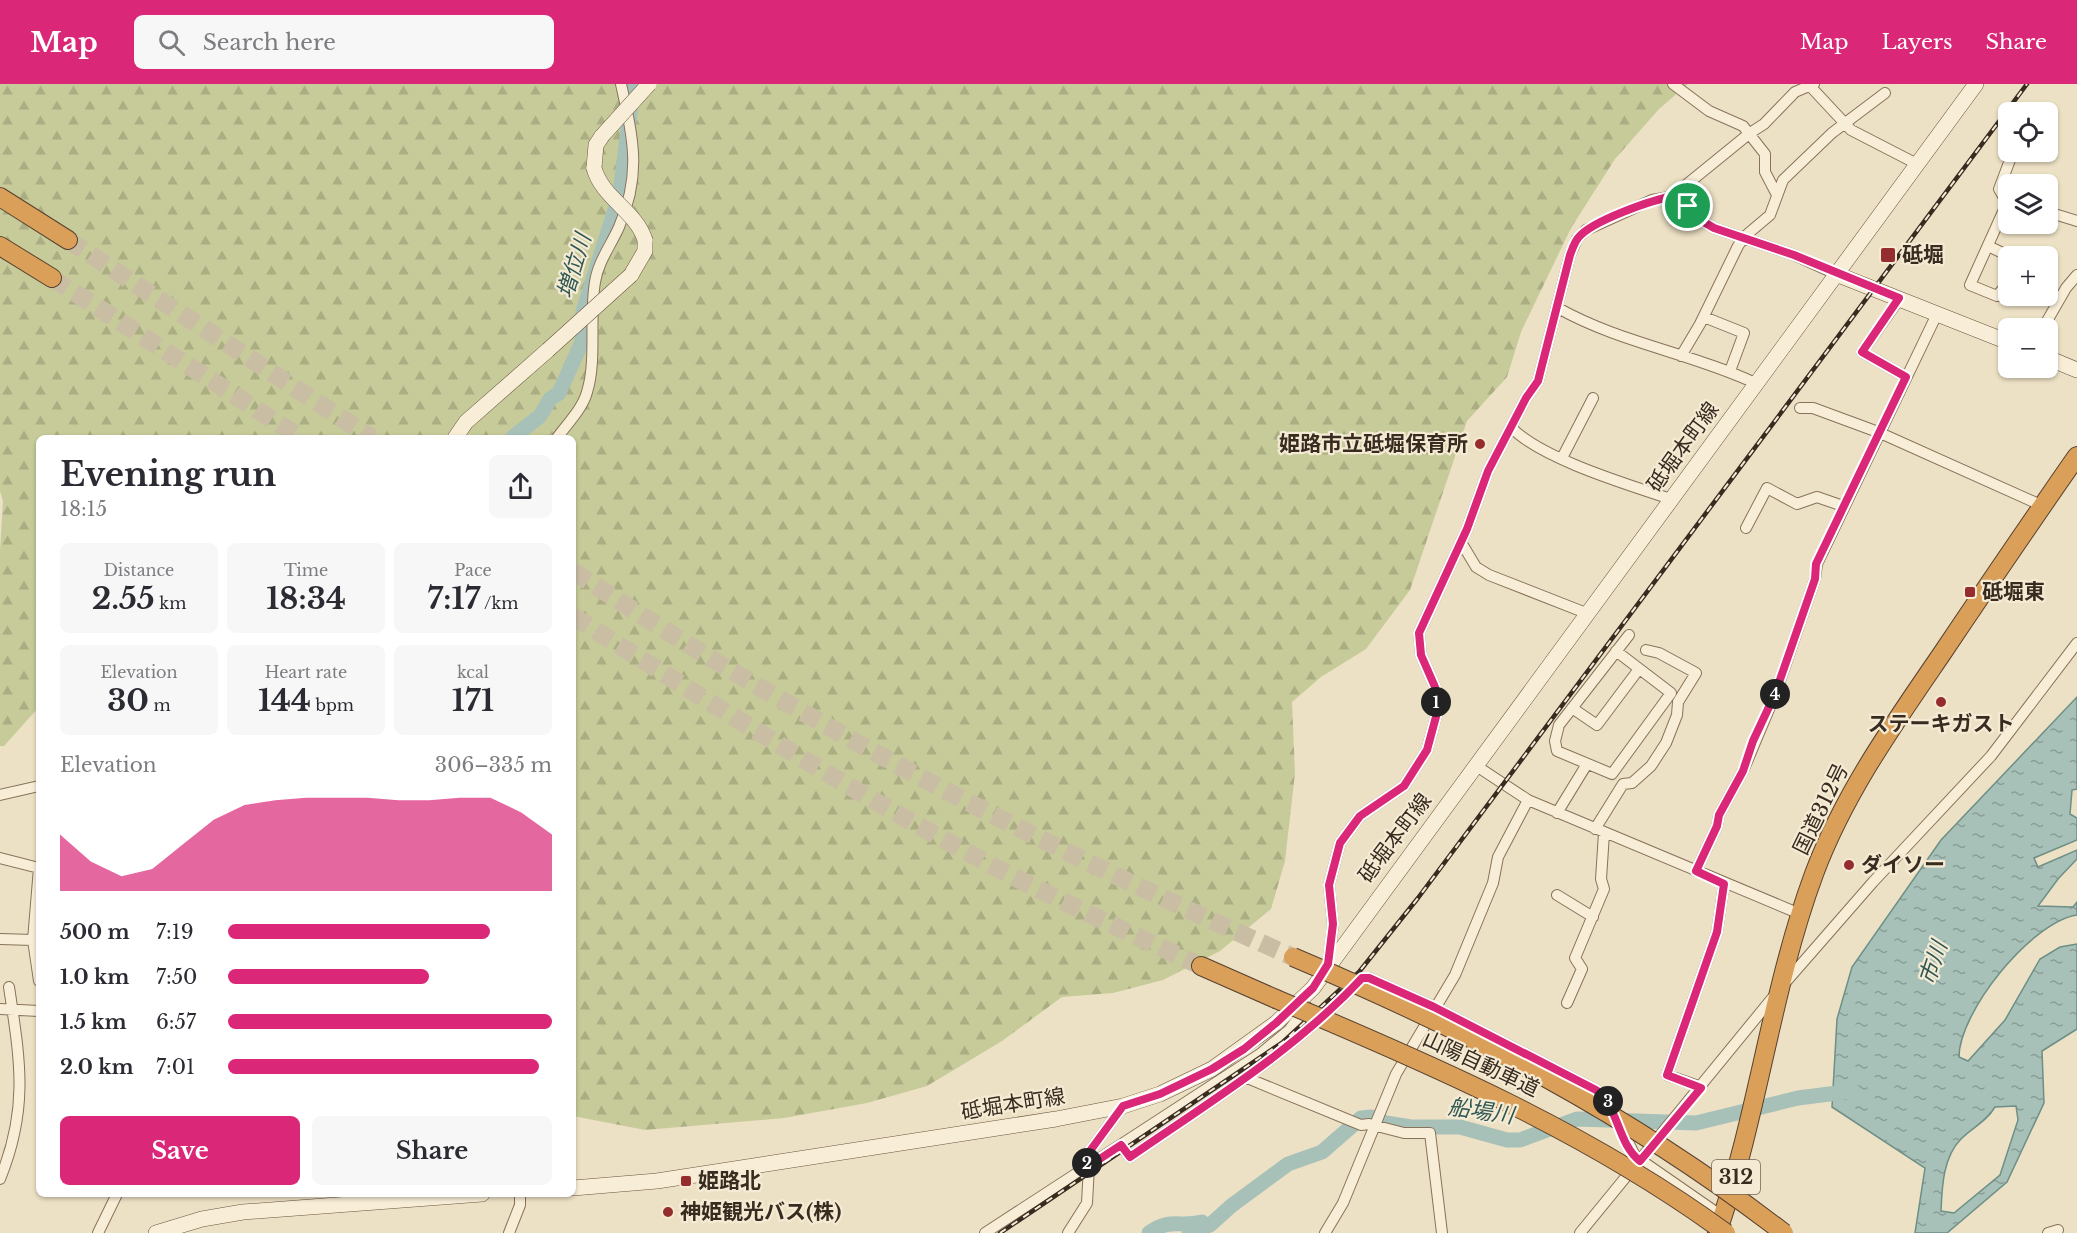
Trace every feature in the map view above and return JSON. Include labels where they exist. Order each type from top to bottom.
[{"type":"highway","points":[[0,197],[68,240]]},
{"type":"highway","points":[[0,246],[52,278]]},
{"type":"highway","name":"国道312号","points":[[1722,1228],[1751,1120],[1800,914],[1828,841],[1874,753],[2077,456]]},
{"type":"highway","name":"山陽自動車道","points":[[1293,957],[1434,1019],[1564,1087],[1685,1161],[1784,1233]]},
{"type":"highway","name":"山陽自動車道","points":[[1201,966],[1411,1056],[1540,1117],[1648,1179],[1722,1228]]},
{"type":"main road","points":[[457,435],[466,422],[631,275],[645,251],[645,240],[635,222],[603,190],[594,168],[596,145],[649,84]]},
{"type":"main road","name":"砥堀本町線","points":[[576,1188],[657,1181],[1056,1119],[1123,1106],[1160,1094],[1212,1069],[1276,1023],[1313,988],[1328,964],[1976,84]]},
{"type":"main road","points":[[1836,274],[1998,338]]},
{"type":"main road","points":[[2058,362],[2077,370]]},
{"type":"main road","points":[[157,1233],[222,1215],[411,1197]]},
{"type":"street","points":[[559,435],[587,394],[590,378],[590,325],[595,280],[633,189],[635,159],[633,140],[621,84]]},
{"type":"street","points":[[1673,84],[1709,111],[1743,126],[1750,133],[1751,138],[1765,154],[1765,172],[1777,195]]},
{"type":"street","points":[[1682,197],[1686,185],[1764,124],[1795,92],[1807,85],[1851,130],[1917,164]]},
{"type":"street","points":[[1681,356],[1744,237],[1770,215],[1783,180],[1846,123],[1885,93]]},
{"type":"street","points":[[1682,197],[1702,221],[1714,228],[1744,237],[1836,274]]},
{"type":"street","points":[[1328,964],[1333,924],[1329,885],[1340,843],[1360,816],[1404,786],[1427,750],[1437,713],[1435,687],[1421,655],[1419,633],[1461,542],[1488,471],[1538,381],[1570,255],[1577,239],[1586,230],[1652,200],[1682,197]]},
{"type":"street","points":[[2058,214],[2076,219]]},
{"type":"street","points":[[1998,225],[1970,285],[1998,296]]},
{"type":"street","points":[[1988,246],[1998,251]]},
{"type":"street","points":[[2049,318],[2066,288],[2077,275]]},
{"type":"street","points":[[1899,298],[1862,352],[1906,377]]},
{"type":"street","points":[[1558,308],[1590,326],[1730,371],[1755,383]]},
{"type":"street","points":[[1696,871],[1717,826],[1719,815],[1743,771],[1753,741],[1775,694],[1815,579],[1816,564],[1937,314]]},
{"type":"street","points":[[1704,316],[1744,333],[1730,371]]},
{"type":"street","points":[[1562,458],[1593,398]]},
{"type":"street","points":[[1800,408],[1813,408],[1878,432],[2043,506]]},
{"type":"street","points":[[1511,427],[1522,440],[1604,476],[1671,499]]},
{"type":"street","points":[[1746,528],[1767,489],[1797,504],[1817,497],[1843,506]]},
{"type":"street","points":[[1461,542],[1476,567],[1489,575],[1586,613]]},
{"type":"street","points":[[1616,651],[1671,693],[1612,774],[1557,751],[1555,741],[1559,725],[1616,651],[1629,635]]},
{"type":"street","points":[[1580,1233],[1680,1114],[1781,987],[1873,882],[1991,756],[2077,644]]},
{"type":"street","points":[[1566,1003],[1582,969],[1575,958],[1604,889],[1601,879],[1600,831],[1623,784],[1632,783],[1658,756],[1677,715],[1678,702],[1696,673],[1695,670],[1679,665],[1659,653],[1646,650]]},
{"type":"street","points":[[1572,708],[1597,725],[1639,669]]},
{"type":"street","points":[[1557,813],[1587,764]]},
{"type":"street","points":[[1475,765],[1528,800],[1800,914]]},
{"type":"street","points":[[0,795],[36,787]]},
{"type":"street","points":[[1325,1233],[1343,1203],[1396,1074],[1455,975],[1493,883],[1497,857],[1528,800]]},
{"type":"street","points":[[0,858],[36,867]]},
{"type":"street","points":[[1701,1088],[1667,1075],[1717,932],[1724,884]]},
{"type":"street","points":[[1557,895],[1593,917]]},
{"type":"street","points":[[36,904],[33,940],[36,960]]},
{"type":"street","points":[[0,939],[33,940]]},
{"type":"street","points":[[1121,1145],[1130,1157],[1247,1078],[1308,1032],[1362,978],[1369,978],[1434,1007],[1587,1085],[1608,1101],[1628,1147],[1640,1161],[1722,1228]]},
{"type":"street","points":[[0,1179],[16,1128],[21,1095],[20,1067],[9,987]]},
{"type":"street","points":[[985,1233],[1267,1048],[1289,1030],[1305,1012],[1313,988]]},
{"type":"street","points":[[0,1009],[36,1011]]},
{"type":"street","points":[[1247,1078],[1361,1125],[1404,1133],[1431,1133],[1442,1233]]},
{"type":"street","points":[[1068,1233],[1088,1203],[1087,1155],[1123,1106]]},
{"type":"street","points":[[98,1233],[116,1197]]},
{"type":"street","points":[[509,1233],[520,1205],[520,1197]]},
{"type":"green space","points":[[0,84],[1688,84],[1659,109],[1615,159],[1571,228],[1521,332],[1507,377],[1467,421],[1410,590],[1366,649],[1321,677],[1292,702],[1295,773],[1285,861],[1271,909],[1220,951],[1163,980],[1113,993],[1062,997],[1002,1041],[927,1086],[867,1103],[784,1118],[645,1130],[576,1117],[576,435],[36,435],[36,710],[4,746],[0,746],[0,551],[3,501],[0,491]]},
{"type":"water","name":"市川","points":[[2077,697],[2077,789],[2072,790],[2070,814],[2077,818],[2077,840],[2034,858],[2038,867],[2077,850],[2077,859],[2058,879],[2038,906],[2073,907],[2077,902],[2077,915],[2059,921],[2039,934],[2019,951],[2001,972],[1984,994],[1971,1017],[1962,1038],[1959,1057],[1968,1061],[2005,1020],[2040,959],[2060,947],[2077,944],[2077,1029],[2042,1051],[2044,1103],[2007,1182],[1947,1233],[1915,1233],[1925,1168],[1832,1107],[1837,1019],[1852,967],[1941,840]],"holes":[[[2016,1106],[2018,1120],[2000,1175],[1954,1213],[1941,1211],[1947,1163],[1955,1146],[1995,1107]]]},
{"type":"waterway","name":"増位川","points":[[516,435],[540,416],[550,399],[559,393],[582,342],[583,311],[620,194],[630,113],[631,84]]},
{"type":"waterway","name":"船場川","points":[[1189,1233],[1210,1225],[1231,1206],[1288,1164],[1322,1152],[1361,1118],[1371,1117],[1386,1123],[1411,1127],[1460,1127],[1507,1140],[1520,1140],[1577,1119],[1696,1123],[1798,1098],[1853,1091]]},
{"type":"waterway","points":[[1149,1233],[1164,1225],[1202,1222]]},
{"type":"tunnel","points":[[68,240],[367,435]]},
{"type":"tunnel","points":[[52,278],[296,435]]},
{"type":"tunnel","points":[[576,573],[747,680],[925,779],[1107,872],[1293,957]]},
{"type":"tunnel","points":[[576,618],[738,720],[963,850],[1110,924],[1201,966]]},
{"type":"railway","points":[[1000,1233],[1283,1042],[1359,972],[1418,898],[2027,84]]},
{"type":"place","name":"砥堀","points":[[1888,255]]},
{"type":"place","name":"姫路市立砥堀保育所","points":[[1480,444]]},
{"type":"place","name":"砥堀東","points":[[1970,592]]},
{"type":"place","name":"ステーキガスト","points":[[1941,702]]},
{"type":"place","name":"ダイソー","points":[[1849,865]]},
{"type":"place","name":"姫路北","points":[[686,1181]]},
{"type":"place","name":"神姫観光バス(株)","points":[[668,1212]]},
{"type":"route","points":[[1682,197],[1688,206],[1702,221],[1714,228],[1794,255],[1899,298],[1862,352],[1901,372],[1906,377],[1816,564],[1815,579],[1783,665],[1775,694],[1753,741],[1743,771],[1719,815],[1717,826],[1702,853],[1696,871],[1724,884],[1717,932],[1667,1075],[1701,1088],[1640,1161],[1628,1147],[1608,1101],[1596,1090],[1434,1007],[1369,978],[1362,978],[1308,1032],[1247,1078],[1130,1157],[1121,1145],[1089,1166],[1087,1155],[1123,1106],[1160,1094],[1212,1069],[1244,1049],[1313,988],[1328,964],[1333,924],[1329,885],[1331,870],[1340,843],[1360,816],[1404,786],[1427,750],[1437,713],[1435,687],[1421,655],[1419,633],[1467,529],[1488,471],[1526,398],[1538,381],[1544,365],[1552,322],[1558,308],[1570,255],[1577,239],[1586,230],[1652,200],[1682,197]]}]
